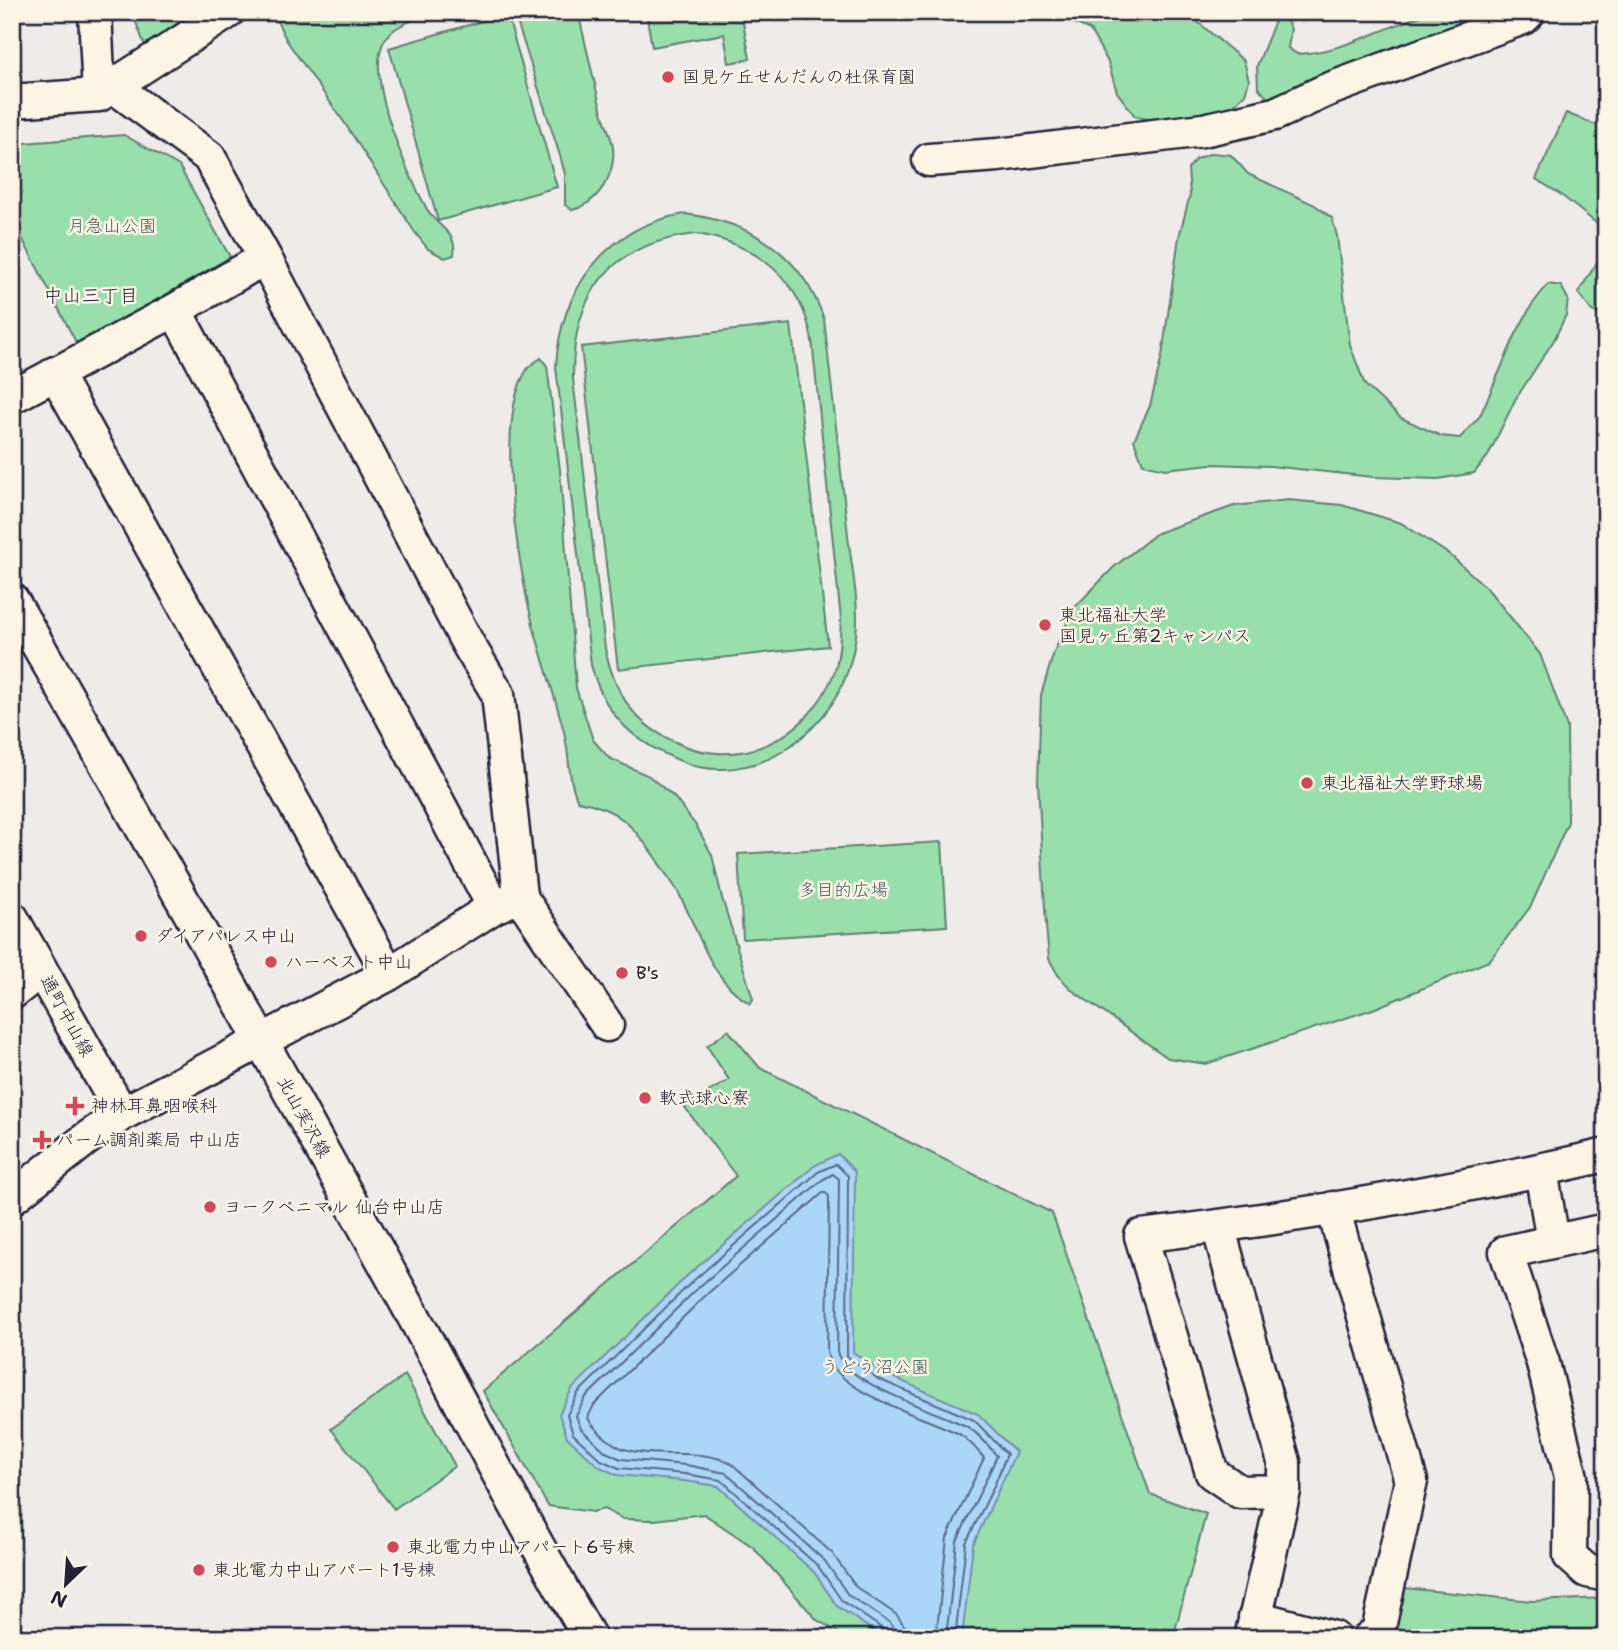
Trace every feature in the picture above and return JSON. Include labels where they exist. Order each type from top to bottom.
[{"type":"street","points":[[94,12],[106,90],[209,157],[468,644],[498,694],[507,902]]},
{"type":"street","points":[[12,101],[106,90],[228,12]]},
{"type":"street","points":[[929,160],[998,155],[1203,130],[1275,114],[1327,90],[1523,18],[1529,12]]},
{"type":"street","points":[[12,397],[175,310],[265,258]]},
{"type":"street","points":[[175,310],[507,902],[607,1025]]},
{"type":"street","points":[[55,373],[388,974]]},
{"type":"street","name":"北山実沢線","points":[[12,600],[262,1042],[590,1638]]},
{"type":"street","points":[[12,1198],[122,1114],[388,974],[507,902]]},
{"type":"street","name":"通町中山線","points":[[12,918],[122,1114]]},
{"type":"street","points":[[12,993],[41,970]]},
{"type":"street","points":[[1284,1490],[1240,1492],[1212,1473],[1141,1236],[1484,1183],[1606,1155]]},
{"type":"street","points":[[1541,1170],[1553,1241]]},
{"type":"street","points":[[1333,1208],[1411,1481],[1378,1632],[1369,1638]]},
{"type":"street","points":[[1218,1226],[1284,1462],[1284,1490],[1253,1627],[1334,1638]]},
{"type":"street","points":[[1606,1230],[1506,1252],[1543,1363],[1571,1477],[1570,1556],[1587,1571],[1606,1575]]},
{"type":"green space","points":[[132,12],[193,12],[145,46]]},
{"type":"green space","points":[[283,12],[435,12],[406,23],[388,35],[379,58],[380,79],[384,103],[400,152],[428,211],[450,235],[454,255],[445,258],[428,249],[414,231],[344,122],[287,41],[277,21]]},
{"type":"green space","points":[[514,12],[578,12],[612,144],[613,158],[608,178],[597,195],[572,210],[565,205],[565,174]]},
{"type":"green space","points":[[646,12],[741,12],[750,59],[729,63],[724,34],[652,47]]},
{"type":"green space","points":[[1050,12],[1193,12],[1199,23],[1244,61],[1249,81],[1245,94],[1224,114],[1159,122],[1135,116],[1117,92],[1108,62],[1090,30]]},
{"type":"green space","points":[[1432,12],[1505,12],[1490,20],[1453,26],[1297,94],[1270,101],[1258,87],[1257,66],[1278,13],[1284,15],[1291,29],[1288,48],[1297,54],[1349,44]]},
{"type":"green space","points":[[507,14],[557,187],[438,221],[389,48]]},
{"type":"green space","points":[[1566,113],[1606,129],[1606,231],[1560,194],[1536,179]]},
{"type":"green space","name":"月急山公園","points":[[124,135],[179,166],[230,257],[78,346],[12,219],[12,144]]},
{"type":"green space","points":[[1212,153],[1231,155],[1248,174],[1315,205],[1332,218],[1337,236],[1350,345],[1365,385],[1401,418],[1441,436],[1460,438],[1480,416],[1531,306],[1548,284],[1561,286],[1568,299],[1566,315],[1554,340],[1515,400],[1488,456],[1474,473],[1438,479],[1373,477],[1270,466],[1211,464],[1165,469],[1143,464],[1134,440],[1150,406],[1162,356],[1179,237],[1190,195],[1188,169],[1196,159]]},
{"type":"green space","points":[[685,214],[732,224],[752,233],[788,259],[814,296],[824,319],[856,598],[857,623],[853,654],[833,702],[812,728],[773,757],[736,768],[697,767],[668,756],[638,738],[614,714],[597,684],[591,665],[556,367],[559,339],[567,312],[592,266],[611,247],[632,232],[657,221]],"holes":[[[697,234],[739,246],[773,268],[787,282],[806,318],[812,340],[841,620],[839,653],[834,673],[822,697],[807,717],[788,733],[767,744],[744,751],[720,753],[696,750],[652,729],[630,708],[613,675],[605,648],[573,379],[574,348],[580,321],[589,298],[602,278],[619,261],[641,248],[667,239]]]},
{"type":"green space","points":[[1606,248],[1605,317],[1592,311],[1578,293]]},
{"type":"green space","points":[[791,324],[828,646],[618,669],[581,347]]},
{"type":"green space","points":[[541,358],[547,366],[560,470],[576,688],[593,740],[609,758],[649,776],[674,797],[697,827],[712,855],[722,898],[753,999],[750,1004],[724,981],[714,967],[678,892],[641,838],[615,814],[578,801],[574,792],[563,728],[527,599],[511,481],[512,416],[518,389],[528,368]]},
{"type":"green space","name":"東北福祉大学野球場","points":[[1288,500],[1342,505],[1401,523],[1450,555],[1487,588],[1540,654],[1567,727],[1568,822],[1531,906],[1489,961],[1373,1009],[1206,1064],[1168,1058],[1072,990],[1058,975],[1049,959],[1038,782],[1041,695],[1054,652],[1074,608],[1114,567],[1157,533],[1234,506]]},
{"type":"green space","name":"多目的広場","points":[[942,842],[947,926],[743,939],[738,854]]},
{"type":"green space","name":"うどう沼公園","points":[[728,1030],[760,1068],[1052,1213],[1150,1494],[1206,1514],[1173,1638],[848,1638],[817,1620],[753,1547],[704,1514],[654,1520],[623,1519],[604,1509],[593,1512],[548,1506],[483,1391],[736,1176],[684,1106],[729,1080],[707,1046]]},
{"type":"green space","points":[[405,1375],[455,1466],[394,1509],[331,1429]]},
{"type":"green space","points":[[1404,1588],[1532,1601],[1606,1598],[1606,1638],[1390,1638]]},
{"type":"water","points":[[838,1154],[855,1172],[853,1352],[881,1372],[978,1414],[1016,1452],[973,1545],[962,1638],[884,1638],[837,1606],[814,1572],[718,1486],[617,1475],[598,1466],[567,1437],[559,1414],[572,1389],[688,1275],[814,1166]]},
{"type":"place","name":"国見ケ丘せんだんの杜保育園","points":[[668,77]]},
{"type":"place","name":"東北福祉大学 国見ヶ丘第2キャンパス","points":[[1045,625]]},
{"type":"place","name":"東北福祉大学野球場","points":[[1307,783]]},
{"type":"place","name":"ダイアパレス中山","points":[[141,936]]},
{"type":"place","name":"ハーベスト中山","points":[[271,962]]},
{"type":"place","name":"B's","points":[[622,973]]},
{"type":"place","name":"軟式球心寮","points":[[645,1098]]},
{"type":"place","name":"神林耳鼻咽喉科","points":[[75,1106]]},
{"type":"place","name":"パーム調剤薬局 中山店","points":[[42,1140]]},
{"type":"place","name":"ヨークベニマル 仙台中山店","points":[[210,1207]]},
{"type":"place","name":"東北電力中山アパート6号棟","points":[[393,1547]]},
{"type":"place","name":"東北電力中山アパート1号棟","points":[[199,1570]]},
{"type":"district","name":"中山三丁目","points":[[91,295]]}]
